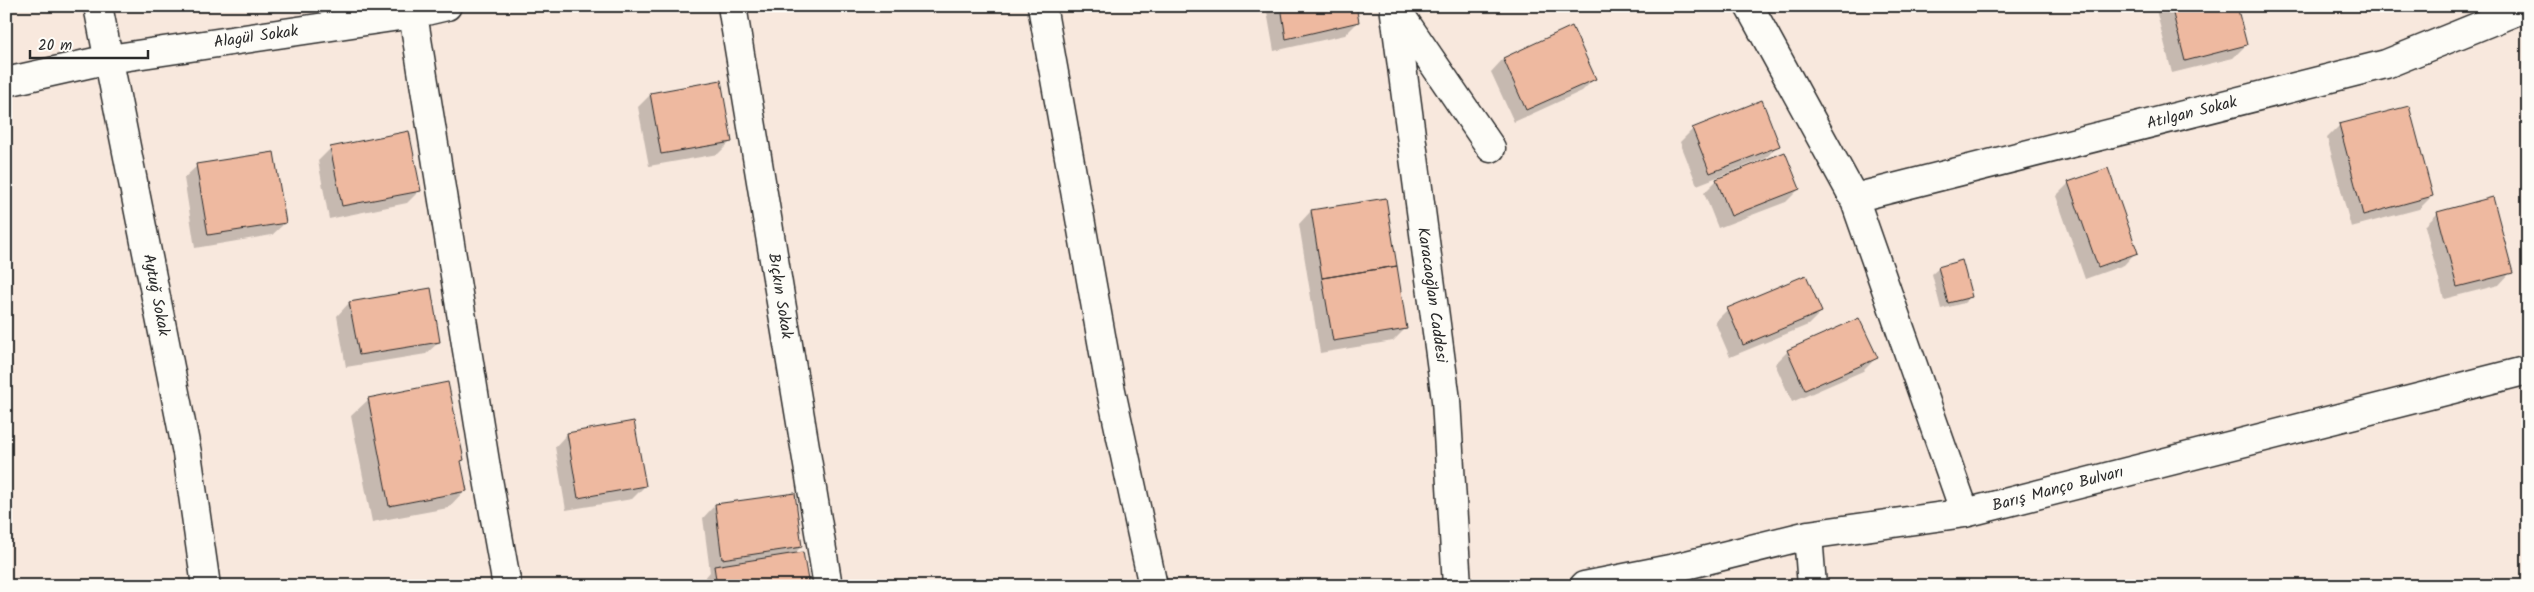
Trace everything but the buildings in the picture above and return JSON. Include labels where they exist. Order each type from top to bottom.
[{"type":"street","name":"Aytuğ Sokak","points":[[98,6],[187,453],[206,586]]},
{"type":"street","name":"Alagül Sokak","points":[[6,82],[109,59],[413,14],[447,6]]},
{"type":"street","name":"Bıçkın Sokak","points":[[732,6],[828,586]]},
{"type":"street","points":[[1042,6],[1110,386],[1153,586]]},
{"type":"street","points":[[1394,6],[1491,148]]},
{"type":"street","name":"Karacaoğlan Caddesi","points":[[1394,6],[1446,400],[1457,586]]},
{"type":"street","points":[[1749,6],[1854,198],[1965,513]]},
{"type":"street","name":"Atılgan Sokak","points":[[1854,198],[2386,64],[2525,11]]},
{"type":"street","points":[[413,14],[484,458],[507,586]]},
{"type":"street","name":"Barış Manço Bulvarı","points":[[1584,586],[1670,569],[1808,534],[1965,513],[2528,370]]},
{"type":"street","points":[[1808,534],[1812,586]]}]
